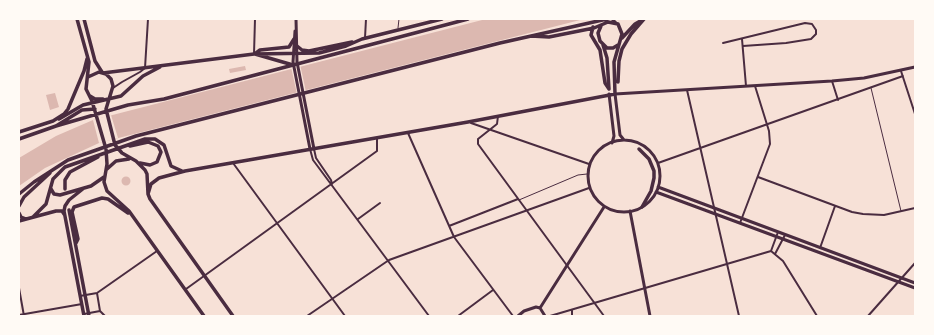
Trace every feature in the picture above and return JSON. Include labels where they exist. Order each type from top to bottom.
[{"type":"main road","points":[[51,188],[54,194],[60,195],[98,182],[104,177],[106,172],[107,158],[104,143],[92,100],[86,89],[89,69],[87,55],[77,19]]},
{"type":"main road","points":[[84,19],[95,61],[102,72],[111,79],[106,113],[113,140],[122,154],[136,162],[145,165],[154,164],[161,156],[160,149],[155,144],[148,142],[125,147]]},
{"type":"main road","points":[[295,52],[297,46],[296,19]]},
{"type":"main road","points":[[297,46],[305,51],[315,51],[428,21],[442,19]]},
{"type":"main road","points":[[19,139],[56,126],[128,105],[164,99],[468,19]]},
{"type":"main road","points":[[19,194],[34,182],[74,158],[156,130],[512,40],[607,19]]},
{"type":"main road","points":[[612,19],[618,24],[622,34],[618,45],[614,69],[620,135],[624,140]]},
{"type":"main road","points":[[621,38],[635,24],[644,19]]},
{"type":"main road","points":[[618,82],[619,61],[622,49],[628,37],[644,19]]},
{"type":"main road","points":[[596,22],[591,35],[600,50],[605,83],[609,89]]},
{"type":"main road","points":[[531,36],[549,37],[592,28],[603,22],[618,24]]},
{"type":"main road","points":[[603,22],[598,38],[603,45],[607,58],[609,94],[614,136],[612,142]]},
{"type":"main road","points":[[296,28],[294,40],[295,65],[312,149]]},
{"type":"main road","points":[[254,54],[260,50],[289,47],[294,40]]},
{"type":"main road","points":[[87,80],[92,74],[102,72],[254,54],[314,54],[346,46],[359,40]]},
{"type":"main road","points":[[603,45],[610,49],[618,45]]},
{"type":"main road","points":[[254,54],[295,65]]},
{"type":"main road","points":[[59,119],[68,109],[84,71],[87,55]]},
{"type":"main road","points":[[19,132],[59,119],[83,105],[121,96],[148,72],[162,65]]},
{"type":"main road","points":[[148,194],[151,184],[159,178],[185,171],[468,122],[609,94],[832,81],[901,71],[915,67]]},
{"type":"main road","points":[[89,95],[99,99],[110,94]]},
{"type":"main road","points":[[56,126],[79,111],[96,112]]},
{"type":"main road","points":[[33,217],[46,204],[56,175],[65,167],[87,158],[125,147],[145,139],[155,139],[166,149],[171,166],[178,170],[185,171]]},
{"type":"main road","points":[[624,140],[634,141],[645,146],[653,154],[658,163],[660,175],[658,187],[650,201],[642,207],[630,211],[612,210],[604,207],[595,199],[589,188],[587,174],[589,164],[601,149],[612,142],[624,140]]},
{"type":"main road","points":[[639,149],[649,159],[654,171],[651,191],[642,207]]},
{"type":"main road","points":[[65,189],[65,180],[70,172],[100,155]]},
{"type":"main road","points":[[106,172],[116,161],[130,159]]},
{"type":"main road","points":[[136,162],[147,174],[148,194],[233,316]]},
{"type":"main road","points":[[19,206],[24,197],[54,170]]},
{"type":"main road","points":[[104,177],[107,191],[125,206],[204,316]]},
{"type":"main road","points":[[658,187],[915,283]]},
{"type":"main road","points":[[84,188],[66,203],[65,215],[84,315]]},
{"type":"main road","points":[[656,192],[915,288]]},
{"type":"main road","points":[[76,242],[78,239],[73,208],[95,199],[108,200],[125,210],[137,224]]},
{"type":"main road","points":[[540,308],[604,207]]},
{"type":"main road","points":[[69,210],[89,314]]},
{"type":"main road","points":[[19,221],[56,211],[62,212],[65,215]]},
{"type":"main road","points":[[630,211],[650,316]]},
{"type":"main road","points":[[19,213],[21,217],[26,219]]},
{"type":"main road","points":[[518,316],[530,308],[540,308]]},
{"type":"main road","points":[[540,308],[545,316]]},
{"type":"street","points":[[110,94],[122,82],[145,68],[148,19]]},
{"type":"street","points":[[254,54],[255,19]]},
{"type":"street","points":[[366,19],[366,38]]},
{"type":"street","points":[[723,43],[805,23],[812,24],[816,30],[816,34],[812,39],[786,43],[742,46]]},
{"type":"street","points":[[742,39],[746,86]]},
{"type":"street","points":[[901,71],[915,114]]},
{"type":"street","points":[[658,163],[903,76]]},
{"type":"street","points":[[832,81],[838,100]]},
{"type":"street","points":[[740,223],[770,144],[767,125],[755,86]]},
{"type":"street","points":[[686,89],[739,316]]},
{"type":"street","points":[[498,116],[497,124],[478,139],[478,144],[604,316]]},
{"type":"street","points":[[468,122],[589,164]]},
{"type":"street","points":[[408,132],[454,237],[513,316]]},
{"type":"street","points":[[185,289],[377,151],[379,146],[377,137]]},
{"type":"street","points":[[312,149],[332,184],[429,316]]},
{"type":"street","points":[[232,162],[345,316]]},
{"type":"street","points":[[758,177],[852,212],[872,215],[901,212],[915,208]]},
{"type":"street","points":[[307,316],[389,260],[589,188]]},
{"type":"street","points":[[449,226],[518,199]]},
{"type":"street","points":[[358,219],[380,203]]},
{"type":"street","points":[[820,248],[835,206]]},
{"type":"street","points":[[771,251],[778,232]]},
{"type":"street","points":[[774,254],[778,252],[785,235]]},
{"type":"street","points":[[80,296],[97,293],[156,251]]},
{"type":"street","points":[[550,316],[771,251]]},
{"type":"street","points":[[771,251],[783,261],[816,316]]},
{"type":"street","points":[[868,316],[915,263]]},
{"type":"street","points":[[19,288],[24,315]]},
{"type":"street","points":[[458,316],[493,290]]},
{"type":"street","points":[[97,293],[100,311],[105,316]]},
{"type":"street","points":[[19,315],[82,304]]},
{"type":"street","points":[[572,310],[572,316]]},
{"type":"street","points":[[84,315],[100,311]]},
{"type":"lane","points":[[397,30],[399,19]]},
{"type":"lane","points":[[871,88],[901,212]]},
{"type":"lane","points":[[518,199],[578,175],[587,174]]},
{"type":"shaded area","points":[[486,19],[584,19],[99,143],[45,168],[19,186],[19,158],[56,136],[93,120]]},
{"type":"shaded area","points":[[245,66],[246,70],[230,73],[229,69]]},
{"type":"shaded area","points":[[55,93],[59,107],[50,110],[46,95]]},
{"type":"shaded area","points":[[126,176],[131,181],[126,186],[121,181]]},
{"type":"pier","points":[[300,64],[306,92],[297,94],[291,67]]},
{"type":"pier","points":[[111,115],[118,138],[99,143],[93,120]]}]
